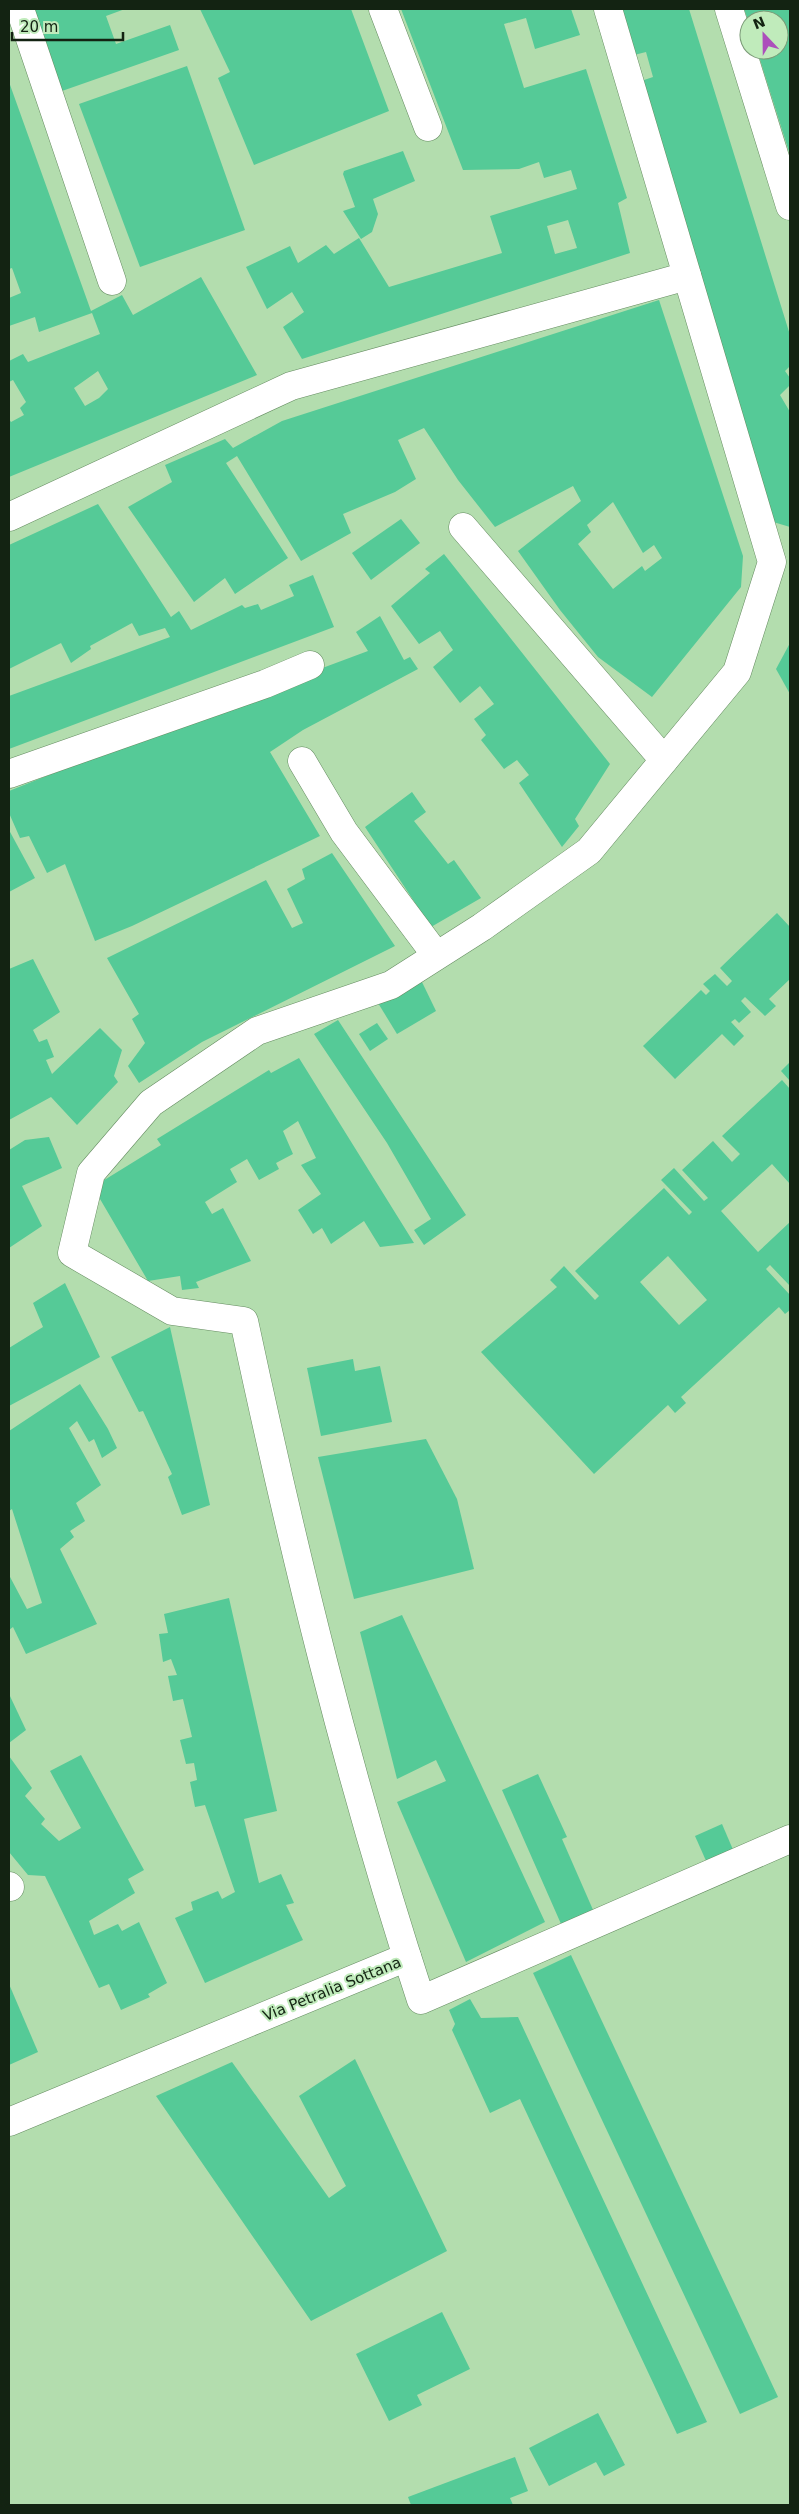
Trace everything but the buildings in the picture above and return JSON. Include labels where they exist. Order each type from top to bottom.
[{"type":"street","points":[[20,9],[112,281]]},
{"type":"street","points":[[383,9],[428,127]]},
{"type":"street","points":[[407,1957],[359,1799],[279,1485],[244,1321],[172,1311],[72,1253],[91,1173],[151,1103],[257,1032],[391,985],[482,927],[589,851],[737,672],[772,562],[608,9]]},
{"type":"street","points":[[729,9],[790,206]]},
{"type":"street","points":[[9,517],[291,386],[687,276]]},
{"type":"street","points":[[463,527],[664,760]]},
{"type":"street","points":[[9,774],[310,665]]},
{"type":"street","points":[[302,761],[344,832],[436,955]]},
{"type":"street","name":"Via Petralia Sottana","points":[[9,2122],[407,1957],[422,2000],[790,1839]]}]
